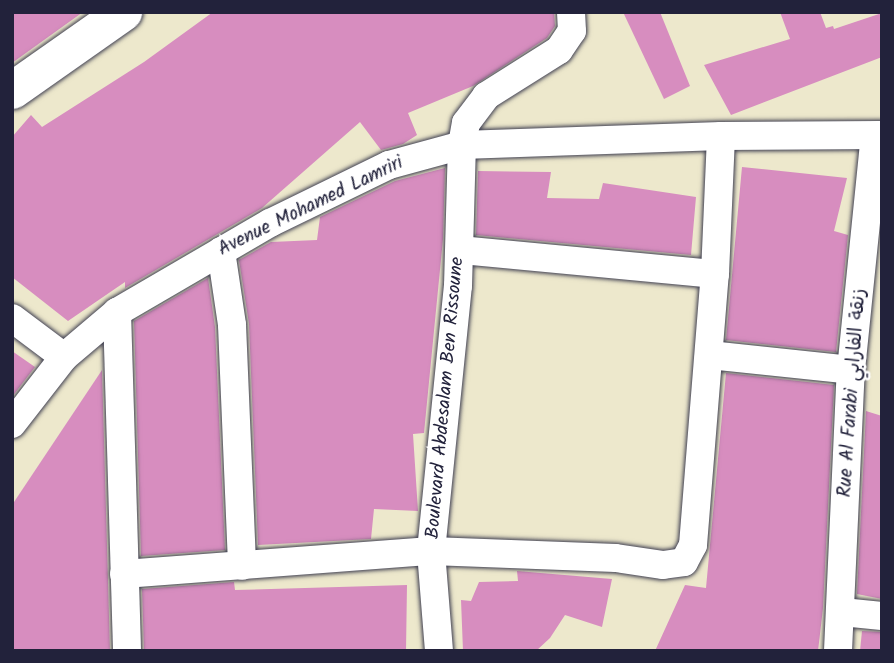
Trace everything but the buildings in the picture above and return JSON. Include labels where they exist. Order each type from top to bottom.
[{"type":"street","points":[[12,90],[123,12]]},
{"type":"street","name":"Boulevard Abdesalam Ben Rissoune","points":[[439,651],[431,551],[460,250],[462,145],[466,123],[486,96],[559,50],[568,40],[574,23],[571,12]]},
{"type":"street","name":"Avenue Mohamed Lamriri","points":[[12,424],[64,357],[117,312],[221,251],[389,165],[462,145],[721,136],[878,135]]},
{"type":"street","name":"Rue Al Farabi زنقة الفارابي","points":[[838,651],[842,612],[851,370],[872,276],[878,135]]},
{"type":"street","points":[[124,574],[431,551],[616,558],[663,565],[684,562],[693,545],[715,274],[721,136]]},
{"type":"street","points":[[460,250],[715,274]]},
{"type":"street","points":[[221,251],[232,325],[242,566]]},
{"type":"street","points":[[117,312],[127,651]]},
{"type":"street","points":[[12,318],[64,357]]},
{"type":"street","points":[[709,355],[851,370]]},
{"type":"street","points":[[842,612],[882,616]]}]
